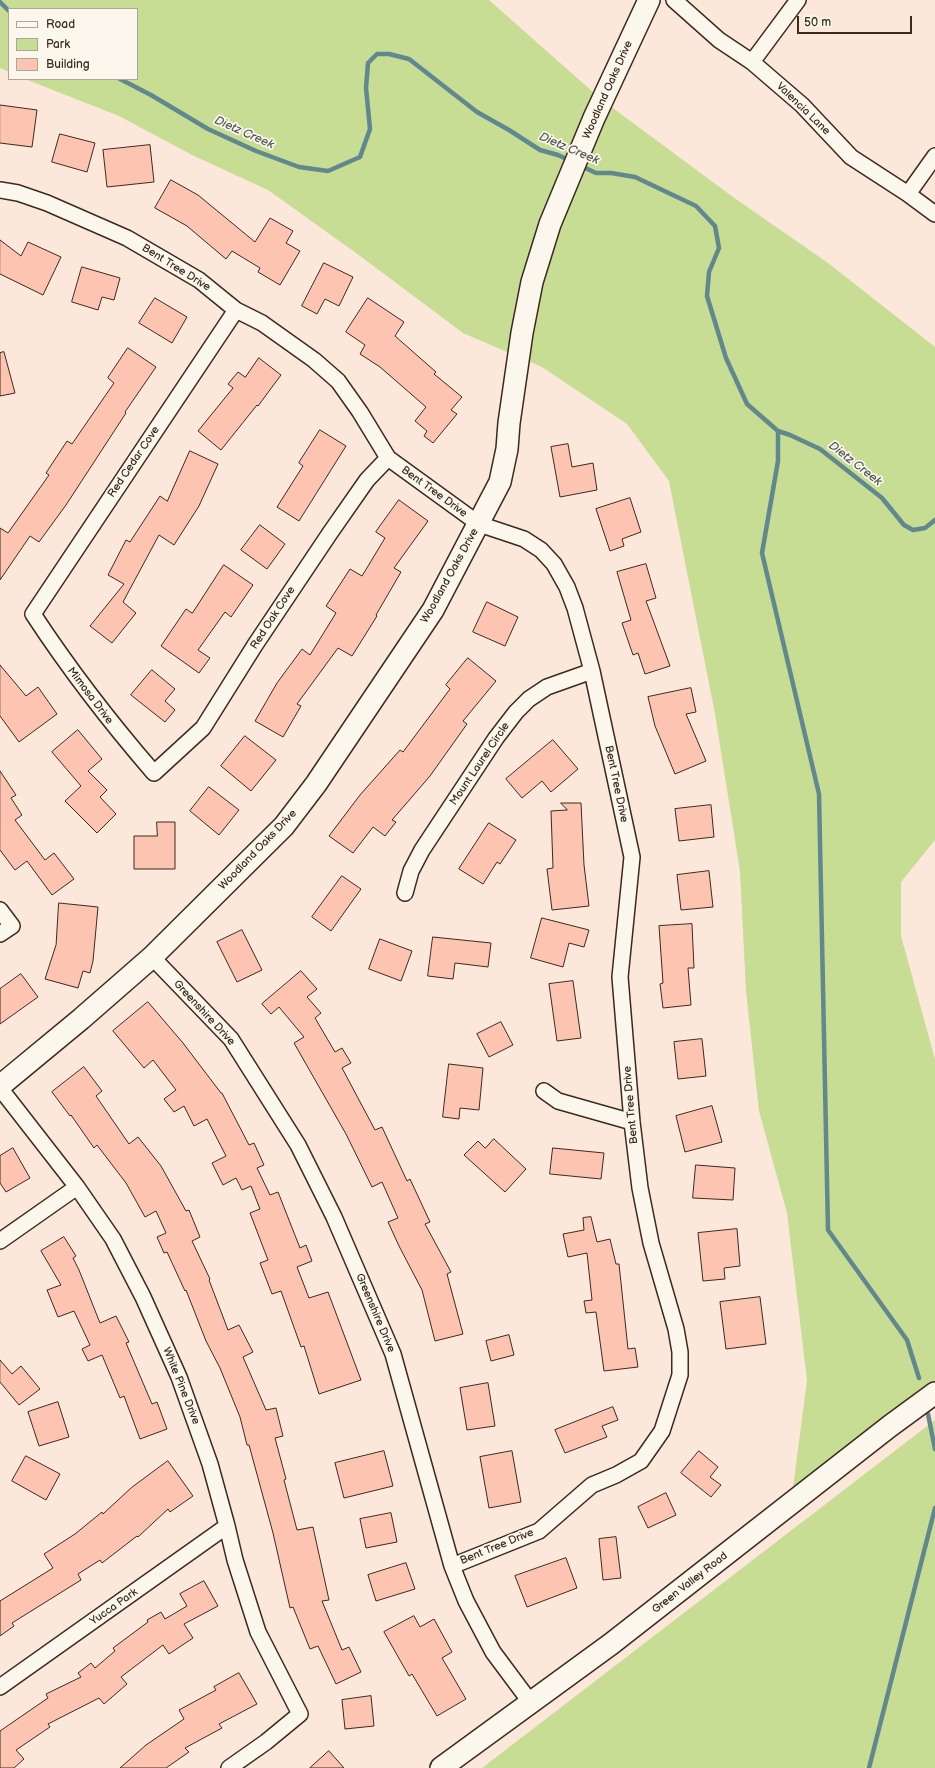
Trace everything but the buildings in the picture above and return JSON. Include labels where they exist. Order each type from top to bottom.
[{"type":"street","name":"Woodland Oaks Drive","points":[[0,1087],[152,957],[284,826],[299,808],[433,610],[500,482],[507,448],[509,423],[522,334],[532,282],[554,216],[594,118],[649,0]]},
{"type":"street","name":"Valencia Lane","points":[[674,0],[719,40],[752,62],[802,105],[851,157],[908,194],[935,214]]},
{"type":"street","points":[[752,62],[798,0]]},
{"type":"street","points":[[908,194],[935,156]]},
{"type":"street","name":"Bent Tree Drive","points":[[0,190],[18,193],[47,203],[127,238],[199,280],[236,310],[262,323],[314,360],[338,381],[360,412],[388,458],[479,524],[524,539],[541,550],[554,564],[567,587],[575,608],[592,671],[632,857],[620,977],[632,1122],[641,1195],[651,1243],[676,1329],[680,1352],[680,1375],[662,1431],[641,1460],[616,1475],[592,1485],[539,1531],[452,1566]]},
{"type":"street","name":"Red Cedar Cove","points":[[33,614],[236,310]]},
{"type":"street","name":"Red Oak Cove","points":[[154,773],[203,728],[255,645],[330,532],[367,480],[388,458]]},
{"type":"street","name":"Mimosa Drive","points":[[33,614],[69,669],[115,729],[154,773]]},
{"type":"street","name":"Mount Laurel Circle","points":[[405,893],[411,870],[422,850],[496,738],[516,712],[529,699],[547,687],[592,671]]},
{"type":"street","points":[[0,910],[6,930]]},
{"type":"street","name":"Greenshire Drive","points":[[152,957],[231,1039],[298,1145],[334,1217],[393,1354],[452,1566],[466,1601],[493,1652],[531,1703]]},
{"type":"street","name":"White Pine Drive","points":[[0,1087],[77,1187],[113,1239],[143,1297],[179,1377],[210,1464],[227,1526],[234,1560],[258,1632],[300,1714],[266,1742],[229,1768]]},
{"type":"street","points":[[544,1091],[558,1100],[632,1122]]},
{"type":"street","points":[[0,1241],[77,1187]]},
{"type":"street","name":"Green Valley Road","points":[[441,1768],[611,1644],[890,1426],[935,1394]]},
{"type":"street","name":"Yucca Park","points":[[0,1687],[227,1526]]},
{"type":"green space","points":[[0,0],[489,0],[602,100],[733,197],[828,263],[935,347],[935,840],[901,882],[901,936],[935,1059],[935,1395],[791,1503],[807,1380],[787,1213],[759,1111],[746,991],[740,871],[715,714],[669,481],[627,424],[542,367],[463,333],[356,253],[268,190],[192,155],[119,116],[28,80],[138,80],[138,8],[8,8],[8,72],[0,68]]},
{"type":"green space","points":[[935,1420],[935,1768],[482,1768]]},
{"type":"waterway","name":"Dietz Creek","points":[[0,2],[8,10]]},
{"type":"waterway","name":"Dietz Creek","points":[[122,80],[151,95],[208,129],[256,151],[299,167],[328,171],[360,157],[370,129],[366,88],[368,63],[377,54],[389,54],[409,59],[477,112],[540,150],[558,155],[571,161]]},
{"type":"waterway","name":"Dietz Creek","points":[[579,165],[596,173],[611,173],[635,177],[696,206],[715,226],[719,248],[709,272],[707,296],[726,358],[747,404],[778,431],[820,449],[882,498],[904,525],[913,530],[925,528],[935,520]]},
{"type":"waterway","points":[[778,431],[778,461],[762,553],[819,794],[828,1230],[907,1340],[919,1378]]},
{"type":"waterway","points":[[928,1414],[935,1449]]},
{"type":"waterway","points":[[869,1768],[935,1508]]}]
